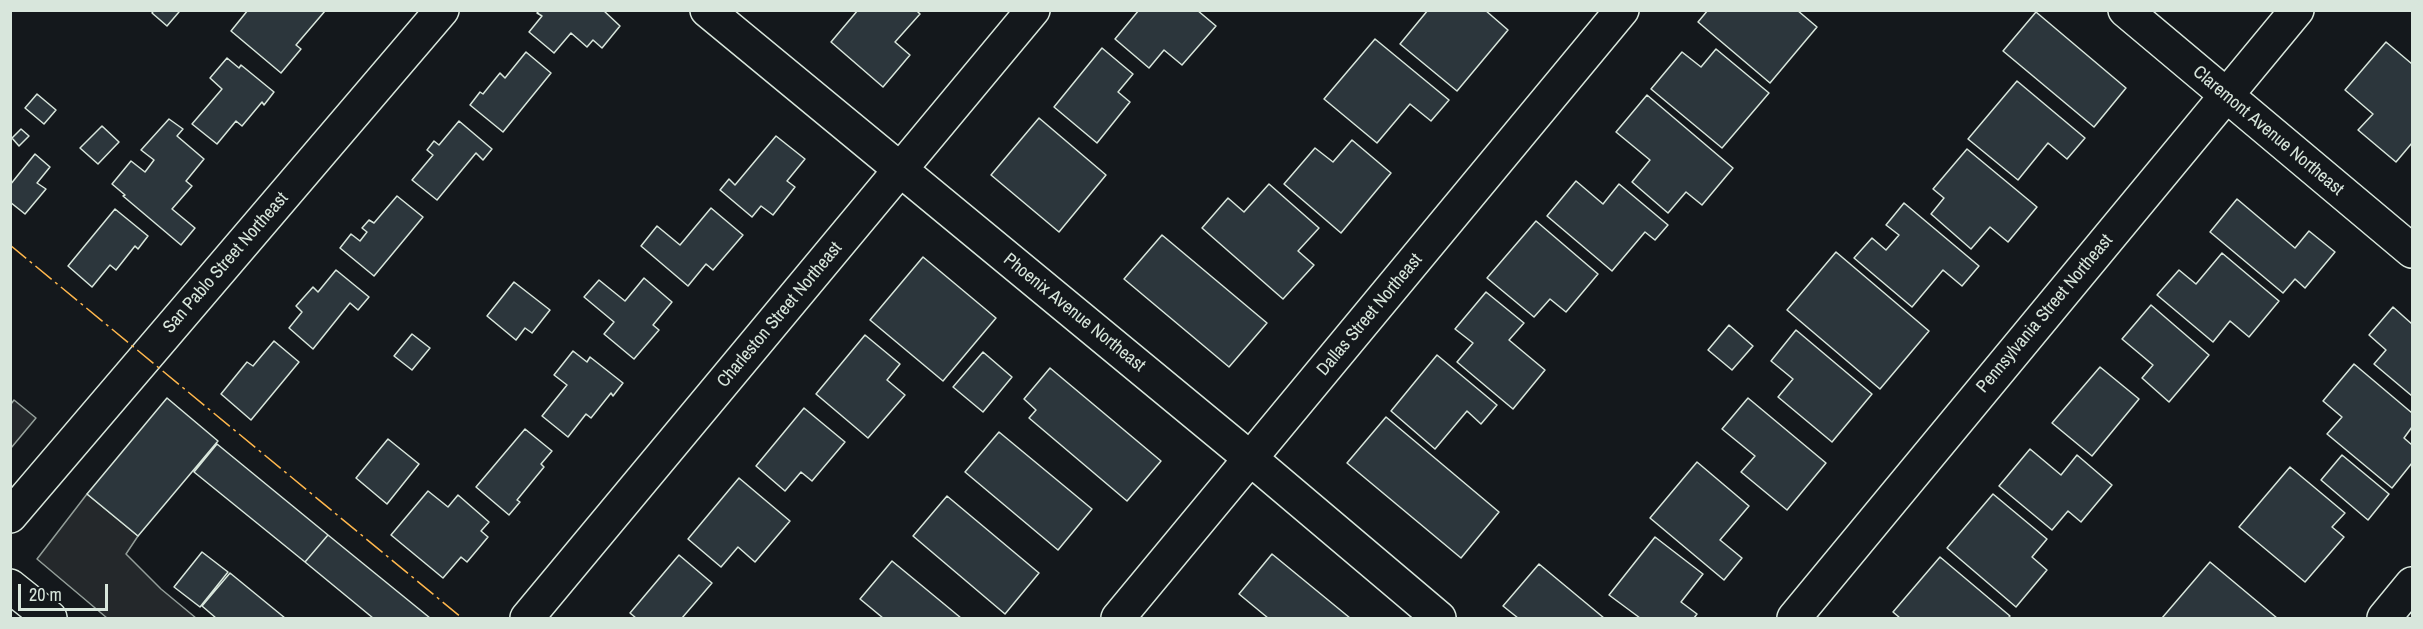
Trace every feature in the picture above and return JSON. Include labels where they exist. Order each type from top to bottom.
[{"type":"street","name":"San Pablo Street Northeast","points":[[10,516],[442,10]]},
{"type":"street","name":"Phoenix Avenue Northeast","points":[[707,10],[1251,459],[1439,618]]},
{"type":"street","name":"Charleston Street Northeast","points":[[527,618],[1033,10]]},
{"type":"street","name":"Dallas Street Northeast","points":[[1118,618],[1622,10]]},
{"type":"street","name":"Claremont Avenue Northeast","points":[[2125,10],[2412,251]]},
{"type":"street","name":"Pennsylvania Street Northeast","points":[[1794,618],[2297,10]]},
{"type":"street","points":[[2384,618],[2412,585]]},
{"type":"street","points":[[10,586],[50,618]]},
{"type":"shaded area","points":[[14,400],[36,418],[11,448],[11,404]]},
{"type":"shaded area","points":[[87,494],[138,536],[126,554],[161,589],[196,618],[107,618],[37,559]]},
{"type":"building","points":[[154,10],[178,10],[179,12],[167,26],[152,13]]},
{"type":"building","points":[[248,10],[325,11],[296,45],[301,49],[281,73],[231,31]]},
{"type":"building","points":[[540,10],[603,10],[620,26],[602,48],[593,40],[587,47],[571,33],[554,53],[529,32],[542,16],[537,13]]},
{"type":"building","points":[[858,10],[916,10],[920,14],[895,42],[910,55],[883,87],[831,42]]},
{"type":"building","points":[[1139,10],[1197,10],[1216,26],[1182,65],[1164,50],[1149,68],[1115,39]]},
{"type":"building","points":[[1428,10],[1485,10],[1508,30],[1457,91],[1400,44]]},
{"type":"building","points":[[1708,10],[1797,10],[1817,27],[1770,83],[1698,22]]},
{"type":"building","points":[[2036,12],[2126,88],[2094,127],[2003,51]]},
{"type":"building","points":[[1375,39],[1449,100],[1431,121],[1410,104],[1377,143],[1324,99]]},
{"type":"building","points":[[2386,42],[2412,64],[2412,143],[2396,162],[2358,130],[2373,114],[2345,90]]},
{"type":"building","points":[[1102,48],[1133,74],[1118,92],[1130,102],[1097,143],[1054,107]]},
{"type":"building","points":[[1716,49],[1769,93],[1722,148],[1651,89],[1682,52],[1701,67]]},
{"type":"building","points":[[526,52],[551,73],[503,132],[470,105],[480,92],[483,94],[500,73],[505,78]]},
{"type":"building","points":[[227,58],[239,68],[241,65],[274,92],[264,105],[262,102],[242,126],[236,121],[217,144],[192,124],[222,89],[210,78]]},
{"type":"building","points":[[2017,81],[2085,138],[2067,159],[2048,143],[2018,180],[1968,139]]},
{"type":"building","points":[[37,94],[56,110],[44,124],[25,108]]},
{"type":"building","points":[[1647,95],[1733,168],[1702,205],[1686,192],[1668,213],[1632,182],[1650,160],[1616,132]]},
{"type":"building","points":[[1039,118],[1106,175],[1059,232],[991,175]]},
{"type":"building","points":[[169,119],[183,129],[177,136],[204,159],[186,181],[192,186],[172,209],[195,228],[181,245],[112,184],[131,161],[145,172],[154,160],[141,150]]},
{"type":"building","points":[[459,121],[492,149],[483,160],[476,153],[437,200],[412,180],[433,155],[427,150],[434,141],[439,145]]},
{"type":"building","points":[[102,126],[119,142],[98,164],[80,148]]},
{"type":"building","points":[[21,129],[29,136],[19,146],[12,138]]},
{"type":"building","points":[[776,136],[805,159],[787,181],[795,187],[773,215],[761,206],[752,217],[720,190],[729,179],[735,185]]},
{"type":"building","points":[[1352,140],[1391,173],[1341,233],[1284,184],[1315,148],[1333,162]]},
{"type":"building","points":[[1967,149],[2037,207],[2008,242],[1990,227],[1971,249],[1931,214],[1944,198],[1933,189]]},
{"type":"building","points":[[35,154],[50,167],[37,183],[46,189],[25,214],[10,202],[10,185]]},
{"type":"building","points":[[1576,181],[1603,204],[1619,184],[1668,225],[1655,240],[1645,232],[1612,271],[1547,216]]},
{"type":"building","points":[[1269,184],[1319,228],[1298,251],[1314,265],[1283,299],[1202,228],[1228,198],[1244,212]]},
{"type":"building","points":[[397,196],[423,217],[374,276],[340,248],[351,234],[360,241],[367,232],[362,228],[369,220],[374,223]]},
{"type":"building","points":[[2237,199],[2295,248],[2309,231],[2335,252],[2305,288],[2295,279],[2283,293],[2210,232]]},
{"type":"building","points":[[1904,203],[1979,266],[1962,286],[1943,270],[1912,307],[1854,258],[1872,238],[1886,250],[1899,235],[1886,225]]},
{"type":"building","points":[[711,208],[743,235],[713,270],[706,264],[688,286],[641,246],[657,226],[680,245]]},
{"type":"building","points":[[115,209],[148,236],[138,249],[135,246],[116,270],[110,265],[92,287],[68,266]]},
{"type":"building","points":[[1536,221],[1598,274],[1566,312],[1550,299],[1534,317],[1487,278]]},
{"type":"building","points":[[1162,235],[1267,323],[1229,367],[1124,279]]},
{"type":"building","points":[[1836,252],[1929,331],[1880,389],[1787,310]]},
{"type":"building","points":[[2222,253],[2279,301],[2249,337],[2230,321],[2213,342],[2157,295],[2179,270],[2196,284]]},
{"type":"building","points":[[923,257],[996,318],[943,381],[870,320]]},
{"type":"building","points":[[336,270],[369,297],[358,310],[350,303],[313,349],[289,328],[302,312],[296,306],[313,287],[318,292]]},
{"type":"building","points":[[644,278],[672,302],[653,325],[659,330],[634,359],[604,334],[614,322],[584,297],[599,280],[625,301]]},
{"type":"building","points":[[514,282],[550,310],[532,333],[525,328],[516,340],[487,316]]},
{"type":"building","points":[[1486,292],[1524,323],[1509,340],[1545,370],[1513,409],[1457,362],[1473,343],[1455,329]]},
{"type":"building","points":[[2151,305],[2209,355],[2169,402],[2142,378],[2153,365],[2122,339]]},
{"type":"building","points":[[2393,307],[2412,324],[2412,396],[2374,364],[2386,350],[2369,335]]},
{"type":"building","points":[[1729,325],[1753,346],[1732,370],[1708,350]]},
{"type":"building","points":[[1796,330],[1872,394],[1832,442],[1778,397],[1793,379],[1771,361]]},
{"type":"building","points":[[412,334],[430,348],[412,370],[394,356]]},
{"type":"building","points":[[865,335],[900,364],[887,380],[905,395],[868,438],[816,394]]},
{"type":"building","points":[[274,341],[299,362],[251,420],[221,394],[247,362],[253,366]]},
{"type":"building","points":[[573,351],[587,362],[590,357],[623,383],[613,396],[611,393],[591,418],[586,414],[568,437],[542,416],[567,385],[554,375]]},
{"type":"building","points":[[983,352],[1012,377],[983,412],[953,387]]},
{"type":"building","points":[[1437,355],[1497,405],[1481,424],[1467,411],[1435,449],[1391,411]]},
{"type":"building","points":[[2354,364],[2412,413],[2412,427],[2404,438],[2412,445],[2412,463],[2392,488],[2327,434],[2342,417],[2323,401]]},
{"type":"building","points":[[2100,367],[2139,399],[2092,456],[2052,423]]},
{"type":"building","points":[[1050,368],[1161,461],[1127,501],[1029,418],[1036,410],[1024,399]]},
{"type":"building","points":[[167,398],[218,441],[138,536],[87,494]]},
{"type":"building","points":[[1748,398],[1826,463],[1787,510],[1741,472],[1755,456],[1722,429]]},
{"type":"building","points":[[804,408],[845,442],[812,481],[801,472],[785,491],[756,466]]},
{"type":"building","points":[[1386,417],[1499,512],[1461,558],[1347,463]]},
{"type":"building","points":[[525,429],[552,451],[541,464],[544,467],[517,500],[520,502],[509,515],[476,487]]},
{"type":"building","points":[[999,432],[1092,509],[1058,550],[965,472]]},
{"type":"building","points":[[388,439],[419,464],[387,504],[356,478]]},
{"type":"building","points":[[217,444],[328,535],[305,562],[194,472]]},
{"type":"building","points":[[2030,449],[2061,475],[2077,455],[2112,485],[2081,522],[2068,511],[2052,530],[1999,486]]},
{"type":"building","points":[[2342,455],[2389,494],[2368,520],[2321,480]]},
{"type":"building","points":[[1697,462],[1749,506],[1720,540],[1742,558],[1724,580],[1650,518]]},
{"type":"building","points":[[2290,467],[2345,513],[2332,527],[2344,537],[2305,582],[2239,527]]},
{"type":"building","points":[[739,478],[790,521],[755,562],[738,547],[721,567],[688,539]]},
{"type":"building","points":[[428,491],[448,507],[458,495],[489,522],[481,531],[488,537],[467,562],[461,557],[443,578],[391,535]]},
{"type":"building","points":[[1993,494],[2047,539],[2032,557],[2047,570],[2016,607],[1947,548]]},
{"type":"building","points":[[947,496],[1039,573],[1005,614],[913,536]]},
{"type":"building","points":[[328,535],[430,618],[373,618],[305,562]]},
{"type":"building","points":[[1655,537],[1703,574],[1681,602],[1697,614],[1694,618],[1640,618],[1609,595]]},
{"type":"building","points":[[202,552],[228,572],[200,607],[174,587]]},
{"type":"building","points":[[1272,554],[1350,618],[1268,618],[1239,594]]},
{"type":"building","points":[[679,555],[712,583],[682,618],[636,618],[630,613]]},
{"type":"building","points":[[1940,557],[2010,616],[2008,618],[1900,618],[1893,612]]},
{"type":"building","points":[[892,561],[961,618],[883,618],[860,599]]},
{"type":"building","points":[[2210,562],[2277,618],[2162,618]]},
{"type":"building","points":[[1539,564],[1604,618],[1518,618],[1503,606]]},
{"type":"building","points":[[230,573],[285,618],[216,618],[202,606]]},
{"type":"power","points":[[10,245],[462,618]]}]
